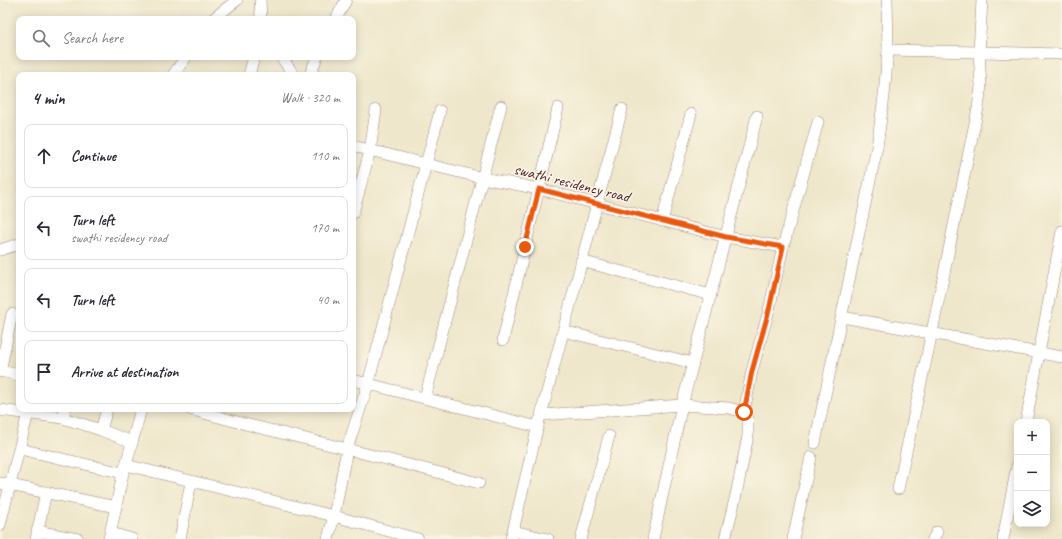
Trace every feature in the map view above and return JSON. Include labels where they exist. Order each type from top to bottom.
[{"type":"street","points":[[216,16],[237,0]]},
{"type":"street","points":[[260,0],[260,16]]},
{"type":"street","points":[[338,16],[346,0]]},
{"type":"street","points":[[816,442],[877,147],[884,96],[888,50],[887,0]]},
{"type":"street","points":[[898,489],[978,108],[981,86],[979,52],[982,0]]},
{"type":"street","points":[[888,50],[1062,54]]},
{"type":"street","points":[[175,72],[184,60]]},
{"type":"street","points":[[249,72],[253,60]]},
{"type":"street","points":[[283,60],[292,72]]},
{"type":"street","points":[[311,72],[316,60]]},
{"type":"street","points":[[424,398],[501,106]]},
{"type":"street","points":[[503,340],[558,108]]},
{"type":"street","points":[[548,539],[512,535],[541,415],[622,109]]},
{"type":"street","points":[[356,202],[370,151],[376,110]]},
{"type":"street","points":[[328,539],[347,449],[368,384],[440,111]]},
{"type":"street","points":[[662,221],[691,114]]},
{"type":"street","points":[[652,539],[682,405],[757,116]]},
{"type":"street","points":[[744,412],[752,371],[769,310],[783,247],[818,122]]},
{"type":"street","name":"swathi residency road","points":[[356,147],[483,178],[539,189],[726,237],[783,247]]},
{"type":"street","points":[[1027,419],[1062,231]]},
{"type":"street","points":[[0,250],[16,245]]},
{"type":"street","points":[[581,262],[711,295]]},
{"type":"street","points":[[12,314],[0,372],[16,375]]},
{"type":"street","points":[[842,317],[932,332],[1062,357]]},
{"type":"street","points":[[563,331],[693,363]]},
{"type":"street","points":[[356,381],[538,427]]},
{"type":"street","points":[[541,415],[682,405],[730,408],[744,412],[748,418],[748,436],[725,539]]},
{"type":"street","points":[[0,410],[16,411]]},
{"type":"street","points":[[0,523],[5,484],[20,449],[28,412],[64,414],[132,442]]},
{"type":"street","points":[[100,430],[106,412]]},
{"type":"street","points":[[132,539],[110,536],[124,469],[140,412]]},
{"type":"street","points":[[200,412],[479,483]]},
{"type":"street","points":[[581,539],[609,436]]},
{"type":"street","points":[[20,449],[192,482],[334,516],[418,539]]},
{"type":"street","points":[[793,539],[811,457]]},
{"type":"street","points":[[180,539],[192,482]]},
{"type":"street","points":[[1003,539],[1014,482]]},
{"type":"street","points":[[5,484],[116,507]]},
{"type":"street","points":[[46,492],[37,535],[78,539]]},
{"type":"route","points":[[525,247],[539,189],[726,237],[783,247],[769,310],[752,371],[744,412]]}]
